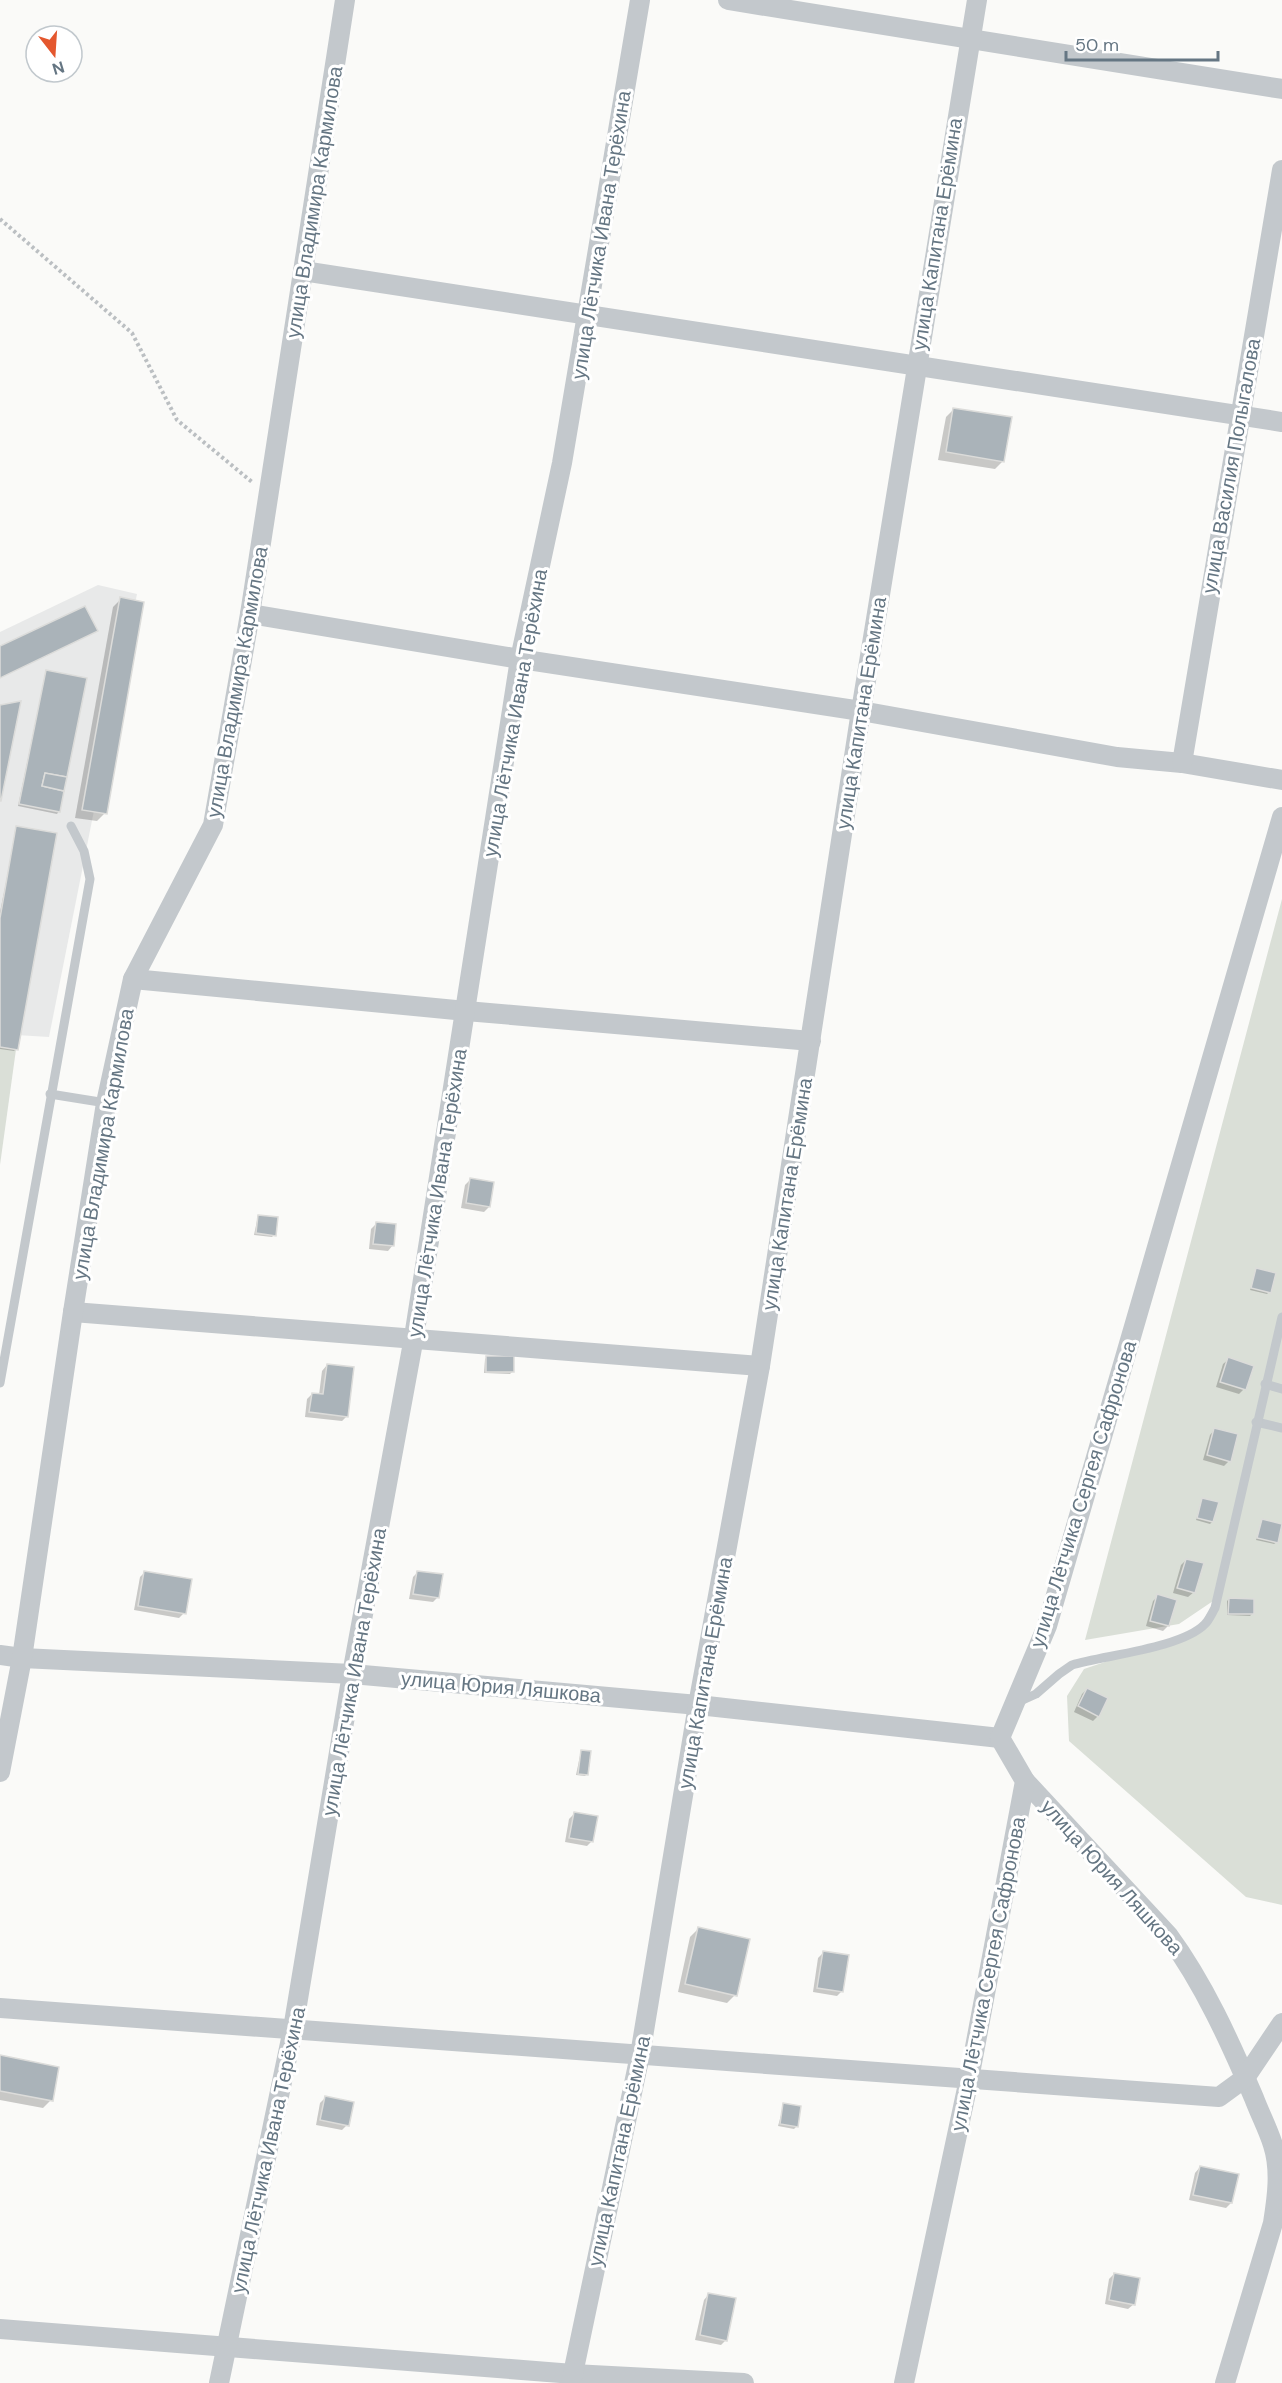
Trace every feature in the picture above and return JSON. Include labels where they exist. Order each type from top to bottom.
[{"type":"street","name":"улица Владимира Кармилова","points":[[0,1772],[22,1658],[106,1103],[133,979],[213,825],[250,614],[345,0]]},
{"type":"street","name":"улица Лётчика Ивана Терёхина","points":[[219,2383],[294,2029],[352,1674],[414,1337],[520,659],[562,463],[640,0]]},
{"type":"street","points":[[728,0],[1282,89]]},
{"type":"street","name":"улица Капитана Ерёмина","points":[[572,2379],[640,2055],[698,1705],[760,1366],[861,711],[976,0]]},
{"type":"street","name":"улица Василия Полыгалова","points":[[1182,763],[1282,170]]},
{"type":"street","points":[[303,271],[1282,422]]},
{"type":"street","points":[[250,614],[520,659],[861,711],[1117,757],[1182,763],[1282,780]]},
{"type":"street","name":"улица Лётчика Сергея Сафронова","points":[[1000,1738],[1047,1626],[1282,817]]},
{"type":"street","points":[[133,979],[811,1041]]},
{"type":"street","points":[[73,1312],[760,1366]]},
{"type":"street","name":"улица Юрия Ляшкова","points":[[0,1655],[22,1658],[352,1674],[698,1705],[1000,1738]]},
{"type":"street","points":[[1000,1738],[1025,1781]]},
{"type":"street","name":"улица Лётчика Сергея Сафронова","points":[[904,2383],[969,2079],[1025,1781]]},
{"type":"street","name":"улица Юрия Ляшкова","points":[[1025,1781],[1174,1943],[1204,1991],[1274,2146],[1277,2196],[1268,2241],[1226,2383]]},
{"type":"street","points":[[0,2008],[1219,2097],[1245,2078],[1282,2024]]},
{"type":"street","points":[[0,2329],[572,2379],[744,2383]]},
{"type":"lane","points":[[0,1383],[90,879],[84,851],[71,826]]},
{"type":"lane","points":[[50,1094],[106,1103]]},
{"type":"lane","points":[[1014,1704],[1036,1695],[1072,1665],[1177,1641],[1195,1632],[1206,1623],[1215,1608],[1282,1317]]},
{"type":"lane","points":[[1265,1384],[1282,1389]]},
{"type":"lane","points":[[1256,1422],[1282,1428]]},
{"type":"path","points":[[0,219],[132,333],[177,420],[268,496]]},
{"type":"shaded area","points":[[98,585],[137,594],[49,1037],[0,1034],[0,632]]},
{"type":"shaded area","points":[[1282,899],[1282,1905],[1246,1897],[1069,1741],[1067,1696],[1084,1669],[1197,1631],[1216,1599],[1179,1624],[1085,1640]]},
{"type":"shaded area","points":[[0,1033],[18,1035],[0,1165]]},
{"type":"building","points":[[953,408],[1012,417],[1004,462],[946,452]]},
{"type":"building","points":[[120,597],[144,602],[107,814],[82,810]]},
{"type":"building","points":[[85,606],[98,631],[0,678],[0,646]]},
{"type":"building","points":[[46,670],[87,678],[67,777],[45,773],[42,786],[64,791],[60,812],[19,804]]},
{"type":"building","points":[[21,701],[1,801],[0,801],[0,705]]},
{"type":"building","points":[[45,773],[67,777],[64,791],[42,786]]},
{"type":"building","points":[[16,826],[57,833],[18,1050],[0,1047],[0,918]]},
{"type":"building","points":[[470,1178],[494,1182],[490,1207],[466,1203]]},
{"type":"building","points":[[258,1215],[278,1217],[276,1236],[256,1233]]},
{"type":"building","points":[[376,1222],[396,1224],[394,1246],[373,1244]]},
{"type":"building","points":[[1256,1268],[1276,1273],[1271,1293],[1251,1288]]},
{"type":"building","points":[[486,1356],[514,1356],[514,1372],[486,1372]]},
{"type":"building","points":[[1228,1357],[1254,1366],[1246,1390],[1220,1382]]},
{"type":"building","points":[[327,1364],[354,1367],[348,1417],[309,1412],[312,1393],[323,1394]]},
{"type":"building","points":[[1214,1428],[1238,1434],[1231,1462],[1207,1455]]},
{"type":"building","points":[[1202,1498],[1219,1502],[1213,1522],[1197,1518]]},
{"type":"building","points":[[1262,1519],[1282,1524],[1278,1543],[1257,1538]]},
{"type":"building","points":[[1186,1559],[1204,1563],[1195,1593],[1177,1588]]},
{"type":"building","points":[[144,1571],[192,1579],[186,1614],[138,1606]]},
{"type":"building","points":[[417,1571],[443,1574],[439,1598],[413,1594]]},
{"type":"building","points":[[1157,1594],[1177,1600],[1169,1626],[1150,1621]]},
{"type":"building","points":[[1229,1598],[1254,1599],[1254,1614],[1228,1614]]},
{"type":"building","points":[[1087,1688],[1108,1698],[1099,1717],[1078,1706]]},
{"type":"building","points":[[581,1750],[591,1751],[588,1775],[578,1774]]},
{"type":"building","points":[[574,1812],[598,1816],[593,1842],[569,1838]]},
{"type":"building","points":[[698,1927],[750,1939],[737,1996],[685,1984]]},
{"type":"building","points":[[823,1951],[849,1955],[843,1992],[817,1988]]},
{"type":"building","points":[[0,2055],[59,2067],[53,2101],[0,2091]]},
{"type":"building","points":[[325,2096],[354,2102],[349,2126],[320,2120]]},
{"type":"building","points":[[783,2103],[801,2106],[798,2127],[780,2124]]},
{"type":"building","points":[[1200,2166],[1239,2174],[1232,2203],[1193,2195]]},
{"type":"building","points":[[1114,2273],[1140,2278],[1135,2305],[1109,2300]]},
{"type":"building","points":[[708,2293],[736,2298],[727,2341],[700,2335]]}]
